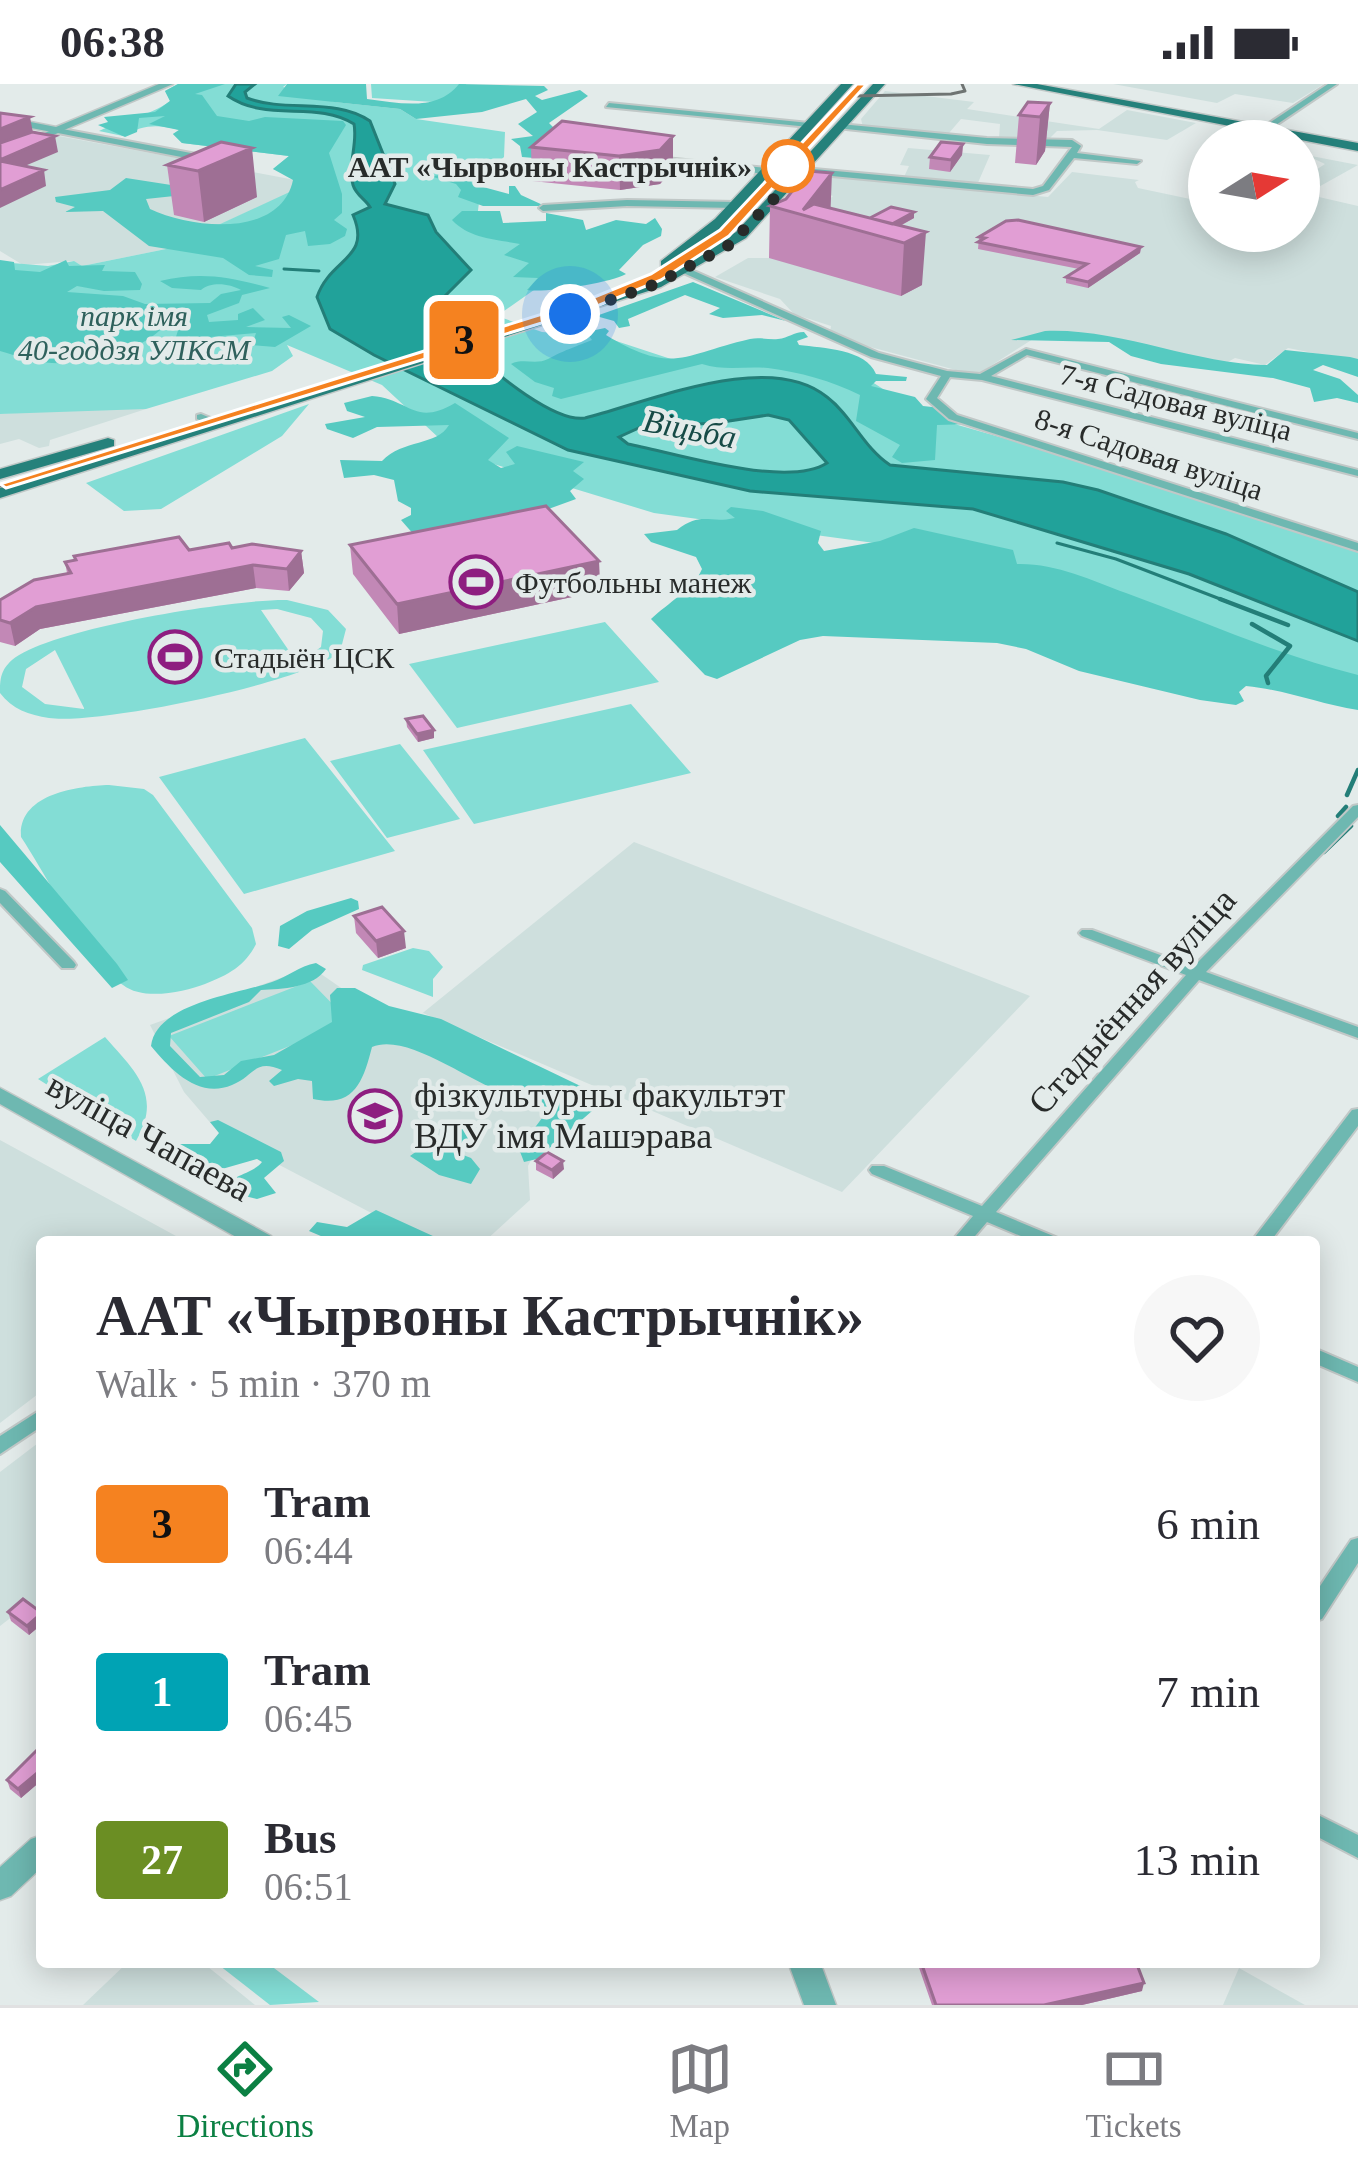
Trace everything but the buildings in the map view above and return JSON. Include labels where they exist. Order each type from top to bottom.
[{"type":"main road","points":[[564,311],[626,284],[700,240],[847,84]]},
{"type":"main road","points":[[0,474],[207,420],[656,284],[729,245],[878,84]]},
{"type":"main road","points":[[1019,84],[1055,86],[1232,120]]},
{"type":"main road","points":[[1320,137],[1358,144]]},
{"type":"main road","points":[[700,240],[729,245]]},
{"type":"main road","points":[[0,494],[207,420]]},
{"type":"main road","points":[[54,458],[74,464],[71,471]]},
{"type":"street","points":[[0,154],[168,84]]},
{"type":"street","points":[[1279,120],[1333,84]]},
{"type":"street","points":[[609,105],[809,125]]},
{"type":"street","points":[[626,124],[640,108]]},
{"type":"street","points":[[0,119],[220,161]]},
{"type":"street","points":[[801,171],[1034,192],[1046,188],[1077,146],[840,126]]},
{"type":"street","points":[[1072,155],[1137,160]]},
{"type":"street","points":[[639,158],[767,171]]},
{"type":"street","points":[[543,208],[627,202],[736,205]]},
{"type":"street","name":"7-я Садовая вуліца","points":[[666,263],[875,355],[947,374],[982,377],[1358,473]]},
{"type":"street","points":[[982,377],[1026,352],[1358,436]]},
{"type":"street","name":"8-я Садовая вуліца","points":[[947,374],[931,399],[953,417],[1358,547]]},
{"type":"street","name":"Стадыённая вуліца","points":[[966,1236],[1196,974],[1358,809]]},
{"type":"street","points":[[0,894],[68,965]]},
{"type":"street","points":[[1088,933],[1358,1033]]},
{"type":"street","name":"вуліца Чапаева","points":[[0,1095],[251,1236]]},
{"type":"street","points":[[1265,1236],[1358,1114]]},
{"type":"street","points":[[878,1170],[1038,1236]]},
{"type":"street","points":[[1320,1358],[1358,1375]]},
{"type":"street","points":[[0,1447],[36,1420]]},
{"type":"street","points":[[1320,1604],[1358,1546]]},
{"type":"street","points":[[1320,1826],[1358,1847]]},
{"type":"street","points":[[0,1886],[36,1853]]},
{"type":"street","points":[[807,1968],[820,2005]]},
{"type":"shaded area","points":[[236,84],[255,84],[245,92],[247,98],[342,109],[370,121],[395,184],[385,204],[428,215],[436,232],[471,270],[430,311],[431,320],[549,409],[585,418],[742,378],[803,383],[836,405],[890,465],[1063,482],[1098,490],[1226,534],[1358,592],[1358,641],[1189,574],[973,509],[750,491],[568,450],[330,329],[317,297],[357,241],[353,215],[370,207],[356,192],[351,177],[354,124],[324,113],[259,108],[228,96]],"holes":[[[768,415],[789,420],[827,463],[809,470],[759,471],[628,444],[619,437],[641,427]]]},
{"type":"shaded area","points":[[1113,84],[1324,84],[1293,103],[1235,94],[1217,103]]},
{"type":"shaded area","points":[[885,91],[974,102],[967,109],[1099,129],[1127,110],[1188,121],[1188,128],[1167,140],[1097,130],[1057,131],[1049,139],[999,138],[1000,124],[961,119],[949,133],[863,127],[861,119]]},
{"type":"shaded area","points":[[0,125],[311,183],[166,249],[82,266],[73,261],[23,265],[0,251]]},
{"type":"shaded area","points":[[908,148],[990,155],[977,185],[904,177],[909,166],[900,165]]},
{"type":"shaded area","points":[[1320,158],[1358,165],[1320,186],[1320,167],[1325,164]]},
{"type":"shaded area","points":[[1072,172],[1139,180],[1135,182],[1138,188],[1188,199],[1188,252],[1320,252],[1320,197],[1358,206],[1358,362],[1288,348],[1265,365],[1235,358],[1226,363],[1064,331],[1041,334],[978,374],[967,373],[848,341],[830,332],[831,326],[794,314],[780,299],[715,277],[748,258],[769,258],[833,196],[817,191],[830,176],[1048,197]]},
{"type":"shaded area","points":[[99,407],[146,409],[50,440],[49,446],[39,448],[19,439],[0,444],[0,414]]},
{"type":"shaded area","points":[[634,842],[1030,996],[842,1192],[423,1013],[419,1016]]},
{"type":"shaded area","name":"фізкультурны факультэт ВДУ імя Машэрава","points":[[311,967],[383,1017],[547,1099],[540,1142],[528,1166],[530,1200],[491,1236],[416,1236],[220,1134],[184,1092],[150,1025]]},
{"type":"shaded area","points":[[0,1140],[176,1236],[36,1236],[36,1396],[0,1423]]},
{"type":"shaded area","points":[[36,1445],[36,1614],[26,1606],[0,1626],[0,1472]]},
{"type":"shaded area","points":[[122,1968],[209,1968],[255,2005],[83,2005]]},
{"type":"shaded area","points":[[1239,1968],[1305,2005],[1223,2005]]},
{"type":"green space","name":"парк імя 40-годдзя УЛКСМ","points":[[178,84],[287,84],[283,87],[335,102],[400,109],[416,119],[505,132],[504,157],[482,177],[477,219],[547,253],[551,278],[497,316],[542,332],[601,336],[674,360],[737,351],[843,363],[923,415],[1118,471],[1358,550],[1358,698],[948,553],[654,513],[454,452],[382,385],[287,345],[293,356],[272,371],[146,409],[0,414],[0,262],[48,266],[74,261],[82,266],[166,249],[309,183],[273,169],[289,156],[182,143],[173,134],[179,130],[164,127],[123,136],[99,131],[162,106],[170,101],[165,91]]},
{"type":"green space","points":[[178,84],[225,84],[195,94],[202,95],[217,116],[249,121],[265,117],[343,121],[346,125],[329,153],[342,194],[342,213],[334,220],[347,229],[345,236],[330,244],[308,246],[305,231],[286,235],[279,259],[255,266],[273,270],[272,277],[249,275],[223,258],[149,246],[103,211],[65,212],[75,207],[56,202],[55,197],[110,190],[126,178],[184,187],[193,194],[146,199],[150,209],[212,224],[254,220],[272,212],[285,198],[293,180],[273,169],[289,156],[182,143],[173,134],[179,130],[149,124],[165,116],[139,118],[137,132],[125,137],[98,125],[108,122],[104,117],[155,112],[170,101],[165,91]]},
{"type":"green space","points":[[287,84],[366,84],[367,99],[405,103],[440,99],[459,84],[544,86],[548,90],[535,96],[542,100],[580,90],[588,96],[549,123],[559,133],[534,158],[522,157],[520,146],[511,139],[533,136],[518,124],[537,112],[526,99],[482,112],[416,119],[400,109],[278,96]]},
{"type":"green space","points":[[371,84],[466,84],[464,104],[372,98]]},
{"type":"green space","points":[[469,173],[472,184],[509,194],[509,186],[515,186],[521,195],[545,206],[483,206],[458,197],[461,190],[456,184],[430,176]]},
{"type":"green space","points":[[462,211],[500,211],[503,223],[546,221],[546,213],[583,220],[586,230],[616,220],[646,224],[655,218],[662,229],[661,236],[643,245],[619,270],[626,274],[578,286],[527,290],[538,278],[513,277],[529,263],[504,255],[520,244],[467,231],[452,220]]},
{"type":"green space","name":"парк імя 40-годдзя УЛКСМ","points":[[0,260],[14,262],[15,270],[40,272],[66,260],[69,266],[105,265],[102,271],[135,272],[140,290],[77,286],[67,292],[123,296],[145,304],[210,303],[221,294],[241,290],[221,284],[201,290],[172,288],[160,281],[203,276],[242,281],[270,288],[242,295],[239,303],[207,315],[209,322],[238,320],[238,314],[253,308],[265,320],[246,327],[291,328],[282,317],[289,315],[311,326],[275,347],[252,345],[256,333],[175,340],[180,324],[168,322],[131,347],[66,363],[33,360],[0,351]]},
{"type":"green space","points":[[693,282],[786,321],[762,315],[723,318],[709,314],[720,308],[685,295],[628,319],[630,326],[619,328],[614,321],[596,316]]},
{"type":"green space","points":[[605,328],[606,335],[629,348],[664,358],[804,332],[808,337],[797,341],[799,345],[843,351],[863,359],[876,374],[907,377],[906,381],[876,381],[871,386],[915,397],[923,406],[950,409],[971,424],[937,425],[935,460],[902,463],[892,457],[900,445],[856,421],[860,395],[803,375],[702,364],[561,399],[552,396],[554,388],[535,382],[511,364],[544,361],[592,340],[586,332]]},
{"type":"green space","points":[[1045,331],[1101,335],[1239,363],[1267,365],[1285,350],[1350,357],[1358,359],[1358,377],[1323,365],[1313,370],[1340,379],[1358,395],[1358,403],[1337,398],[1314,402],[1310,388],[1273,378],[1161,364],[1131,356],[1109,342],[1011,340]]},
{"type":"green space","points":[[372,396],[421,412],[455,403],[509,438],[488,460],[501,468],[515,464],[506,452],[517,446],[584,462],[573,471],[584,479],[570,491],[576,499],[510,523],[415,536],[401,520],[411,515],[411,508],[398,501],[394,480],[374,475],[344,478],[340,460],[382,461],[444,432],[449,425],[377,427],[353,438],[327,429],[325,424],[365,417],[347,411],[344,403]]},
{"type":"green space","points":[[309,404],[282,436],[161,509],[124,511],[86,483]]},
{"type":"green space","points":[[731,507],[763,511],[821,531],[818,543],[824,551],[880,541],[914,528],[1013,550],[1017,564],[1073,573],[1270,648],[1358,675],[1358,710],[1246,686],[1239,692],[1244,701],[1236,705],[1200,700],[1079,671],[1026,649],[997,643],[823,636],[800,640],[717,679],[705,675],[651,619],[698,576],[702,569],[696,557],[651,542],[644,534],[677,530],[699,519],[735,518],[726,511]]},
{"type":"green space","points":[[287,600],[328,610],[346,629],[340,652],[319,664],[245,688],[110,715],[42,717],[16,707],[0,693],[2,675],[12,660],[64,637],[187,610]],"holes":[[[261,610],[311,618],[323,631],[321,647],[298,664]],[[55,650],[84,708],[84,709],[45,704],[22,687],[26,669]]]},
{"type":"green space","points":[[605,622],[659,682],[457,728],[409,664]]},
{"type":"green space","points":[[631,704],[691,773],[474,824],[423,750]]},
{"type":"green space","points":[[305,738],[395,851],[244,894],[159,777]]},
{"type":"green space","points":[[400,744],[460,819],[387,838],[330,761]]},
{"type":"green space","points":[[109,785],[144,789],[153,795],[252,928],[256,944],[235,969],[186,990],[141,993],[110,974],[83,938],[21,837],[23,822],[29,811],[52,795]]},
{"type":"green space","points":[[0,825],[128,980],[112,988],[0,862]]},
{"type":"green space","points":[[351,898],[358,901],[359,909],[312,930],[289,949],[278,946],[280,926],[307,911]]},
{"type":"green space","points":[[413,948],[429,951],[443,967],[433,979],[433,997],[362,970],[363,965]]},
{"type":"green space","points":[[316,963],[326,969],[313,980],[261,990],[249,1002],[171,1033],[170,1046],[200,1077],[224,1075],[241,1061],[274,1055],[332,1022],[330,995],[337,988],[355,988],[389,1006],[441,1019],[595,1093],[600,1104],[537,1159],[524,1162],[519,1149],[545,1114],[542,1105],[499,1091],[409,1048],[372,1047],[354,1090],[327,1101],[313,1099],[312,1081],[298,1079],[274,1086],[269,1081],[282,1070],[266,1066],[232,1085],[197,1085],[176,1073],[151,1046],[156,1031],[183,1010]]},
{"type":"green space","points":[[310,981],[350,1022],[207,1079],[169,1036]]},
{"type":"green space","points":[[105,1037],[135,1073],[146,1097],[144,1125],[136,1141],[38,1079]]},
{"type":"green space","points":[[218,1120],[281,1152],[284,1161],[264,1178],[276,1193],[257,1199],[224,1191],[262,1162],[257,1159],[222,1169],[208,1164],[186,1169],[163,1156],[172,1144],[210,1144],[219,1133],[210,1122]]},
{"type":"green space","points":[[463,1124],[483,1125],[485,1133],[458,1146],[458,1153],[471,1158],[480,1169],[471,1184],[439,1175],[410,1156],[421,1148],[435,1149]]},
{"type":"green space","points":[[376,1210],[433,1236],[321,1236],[309,1231],[317,1222],[347,1227]]},
{"type":"green space","points":[[223,1968],[274,1968],[319,2002],[270,2005]]},
{"type":"waterway","points":[[284,269],[319,271]]},
{"type":"waterway","points":[[1057,543],[1116,559],[1228,602]]},
{"type":"waterway","points":[[1220,599],[1288,625]]},
{"type":"waterway","points":[[1252,624],[1290,646],[1266,676],[1268,683]]},
{"type":"waterway","points":[[1347,795],[1358,770]]},
{"type":"waterway","points":[[1338,816],[1346,807]]},
{"type":"waterway","points":[[1324,852],[1351,826]]},
{"type":"tram line","name":"3","points":[[0,484],[592,303],[656,277],[724,233],[861,84]]},
{"type":"tram line","points":[[0,486],[639,287],[729,226],[854,96],[951,94],[965,91],[962,84]]},
{"type":"place","name":"ААТ «Чырвоны Кастрычнік»","points":[[788,166]]},
{"type":"place","name":"Футбольны манеж","points":[[476,582]]},
{"type":"place","name":"Стадыён ЦСК","points":[[175,657]]},
{"type":"place","name":"фізкультурны факультэт ВДУ імя Машэрава","points":[[375,1116]]},
{"type":"route","points":[[570,314],[656,284],[729,245],[801,171],[788,166]]},
{"type":"water label","name":"Віцьба","points":[[690,429]]}]
